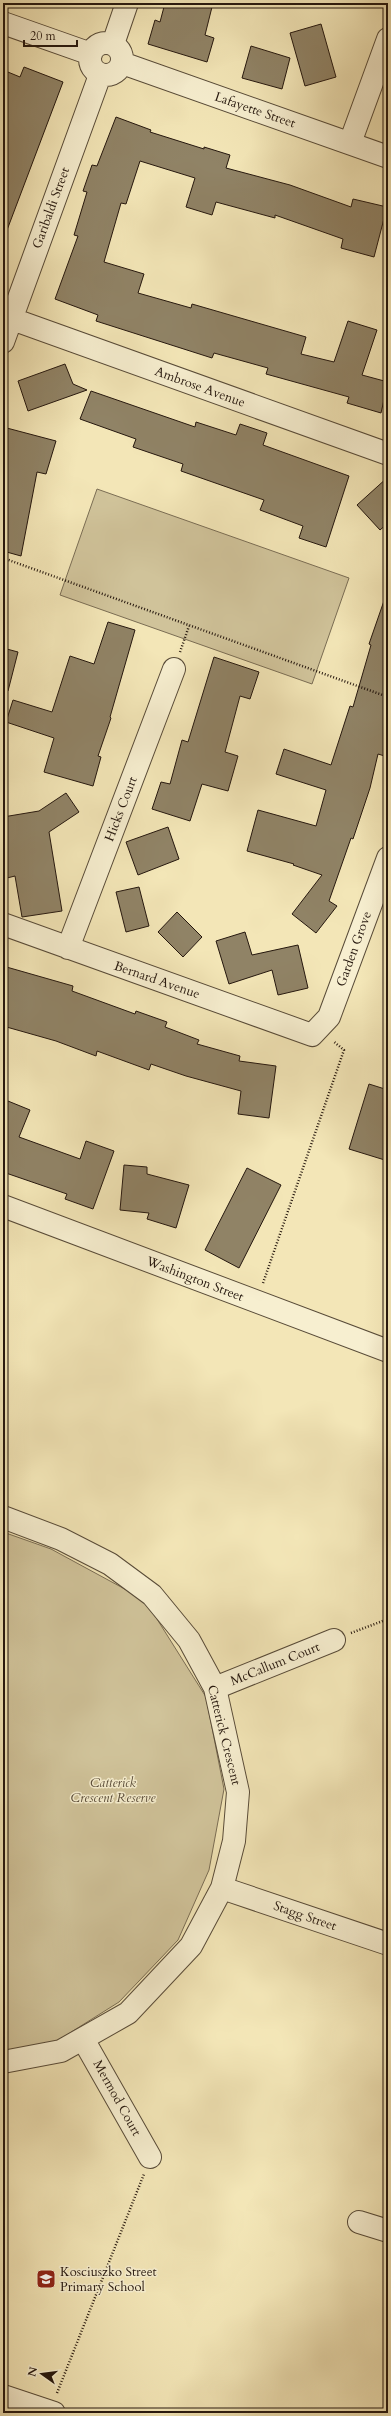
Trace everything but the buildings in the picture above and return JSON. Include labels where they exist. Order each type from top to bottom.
[{"type":"street","points":[[113,44],[127,3]]},
{"type":"street","points":[[3,23],[91,54]]},
{"type":"street","points":[[350,144],[388,39]]},
{"type":"street","points":[[101,44],[113,44],[121,52],[122,63],[117,72],[112,75],[100,74],[92,67],[91,54],[101,44]]},
{"type":"street","name":"Lafayette Street","points":[[122,63],[388,157]]},
{"type":"street","name":"Garibaldi Street","points":[[3,342],[10,312],[100,74]]},
{"type":"street","name":"Ambrose Avenue","points":[[10,312],[388,454]]},
{"type":"street","name":"Hicks Court","points":[[68,948],[174,670]]},
{"type":"street","name":"Garden Grove","points":[[315,1031],[329,1017],[388,858]]},
{"type":"street","name":"Bernard Avenue","points":[[3,924],[68,948],[315,1031]]},
{"type":"street","name":"Washington Street","points":[[3,1206],[388,1351]]},
{"type":"street","name":"Catterick Crescent","points":[[3,1517],[61,1539],[110,1564],[152,1595],[189,1640],[215,1688],[238,1792],[234,1841],[222,1888],[191,1946],[128,2013],[61,2051],[3,2062]]},
{"type":"street","name":"McCallum Court","points":[[215,1688],[334,1640]]},
{"type":"street","name":"Stagg Street","points":[[222,1888],[388,1944]]},
{"type":"street","name":"Mermod Court","points":[[83,2038],[150,2157]]},
{"type":"street","points":[[359,2222],[388,2231]]},
{"type":"street","points":[[3,2396],[52,2412]]},
{"type":"path","points":[[3,558],[388,698]]},
{"type":"path","points":[[174,670],[189,626]]},
{"type":"path","points":[[256,1302],[344,1050],[315,1031]]},
{"type":"path","points":[[334,1640],[388,1619]]},
{"type":"path","points":[[52,2412],[150,2157]]},
{"type":"green space","points":[[97,489],[349,578],[312,684],[60,595]]},
{"type":"green space","name":"Catterick Crescent Reserve","points":[[3,1532],[51,1549],[145,1600],[206,1697],[224,1789],[209,1870],[178,1940],[119,2002],[57,2041],[3,2051]]},
{"type":"place","name":"Kosciuszko Street Primary School","points":[[46,2279]]}]
